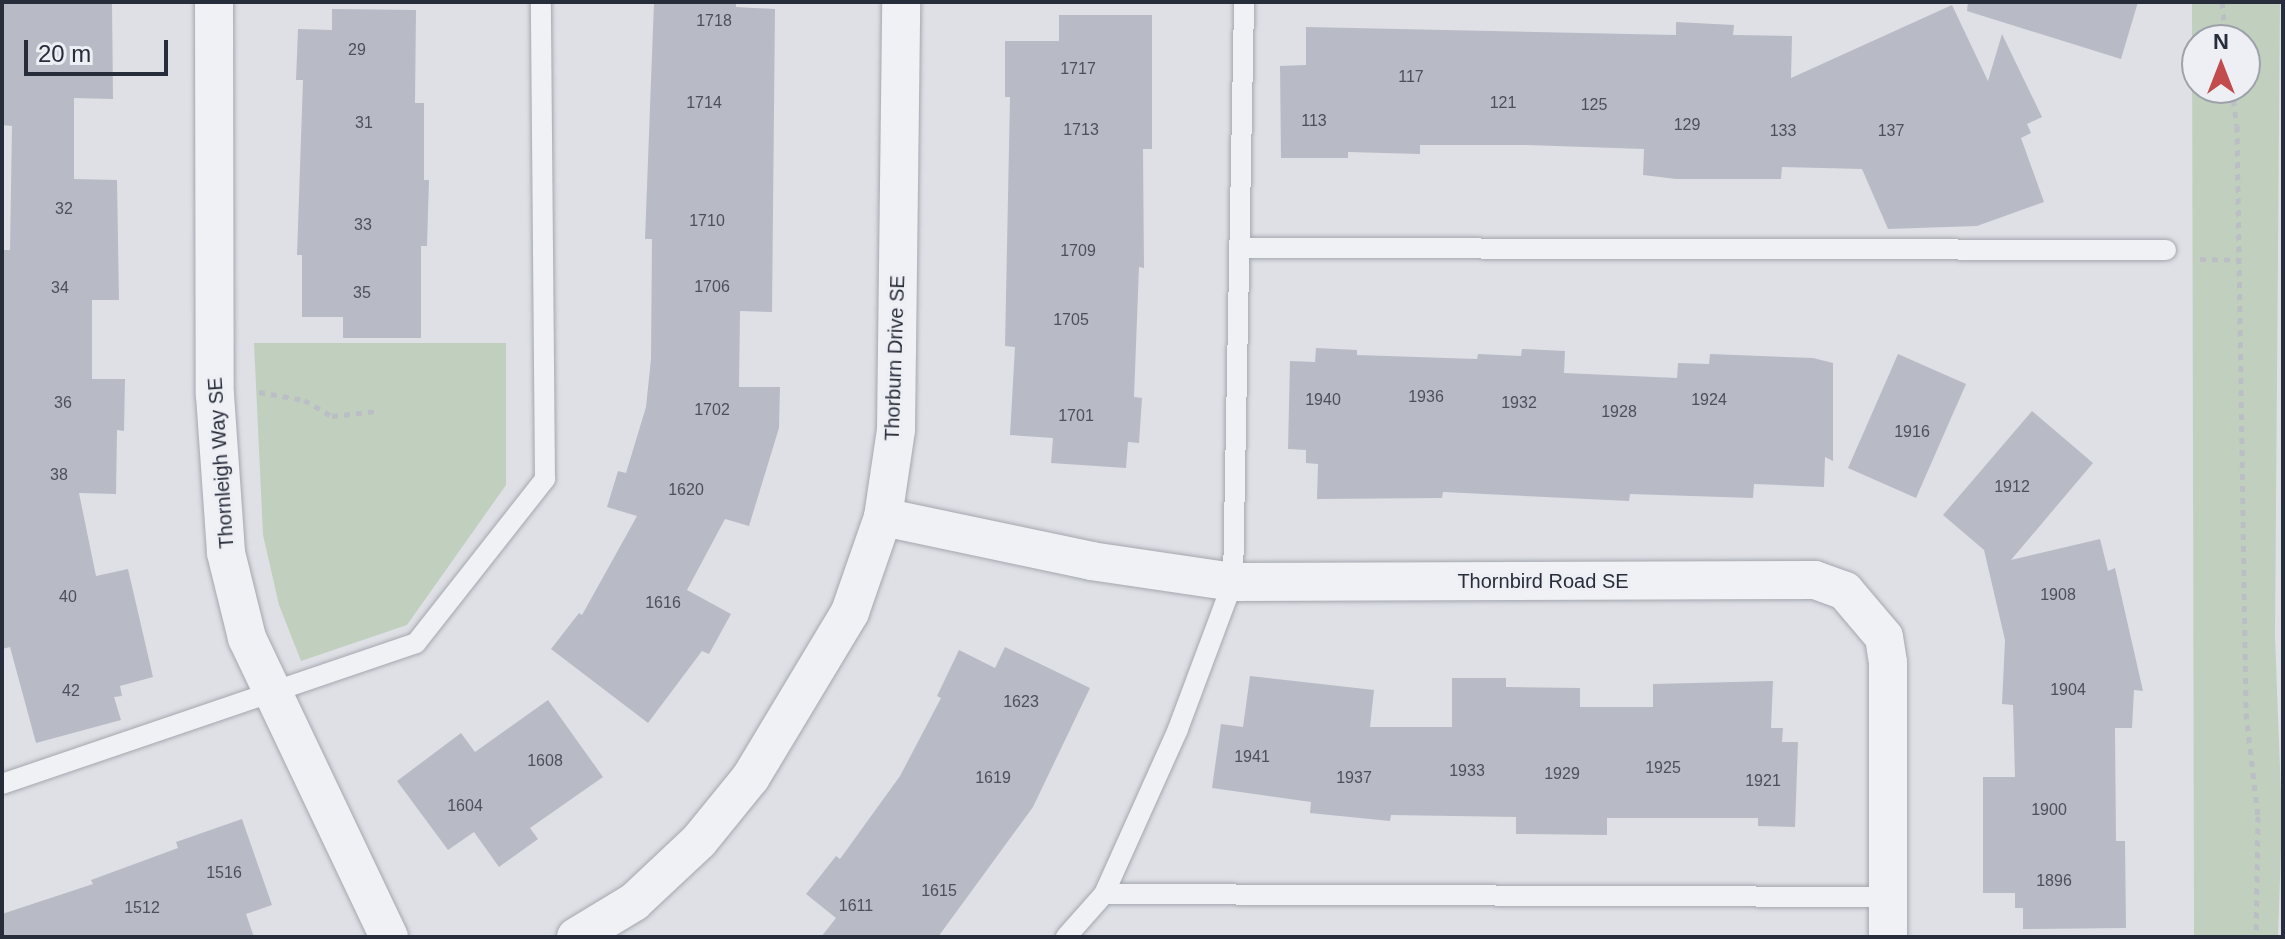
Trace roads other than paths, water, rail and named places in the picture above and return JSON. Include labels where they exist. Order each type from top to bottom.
[{"type":"street","name":"Thornleigh Way SE","points":[[214,2],[215,395],[226,553],[247,638],[389,937]]},
{"type":"street","name":"Thorburn Drive SE","points":[[576,937],[634,902],[699,841],[751,777],[850,612],[883,517],[896,430],[901,2]]},
{"type":"street","name":"Thornbird Road SE","points":[[883,517],[1091,561],[1233,582],[1815,580],[1845,591],[1884,637],[1888,663],[1888,937]]},
{"type":"lane","points":[[2,784],[416,643],[545,479],[541,2]]},
{"type":"lane","points":[[1066,937],[1104,894],[1178,729],[1233,582],[1244,2]]},
{"type":"lane","points":[[1239,248],[2166,250]]},
{"type":"lane","points":[[1104,894],[1888,897]]}]
